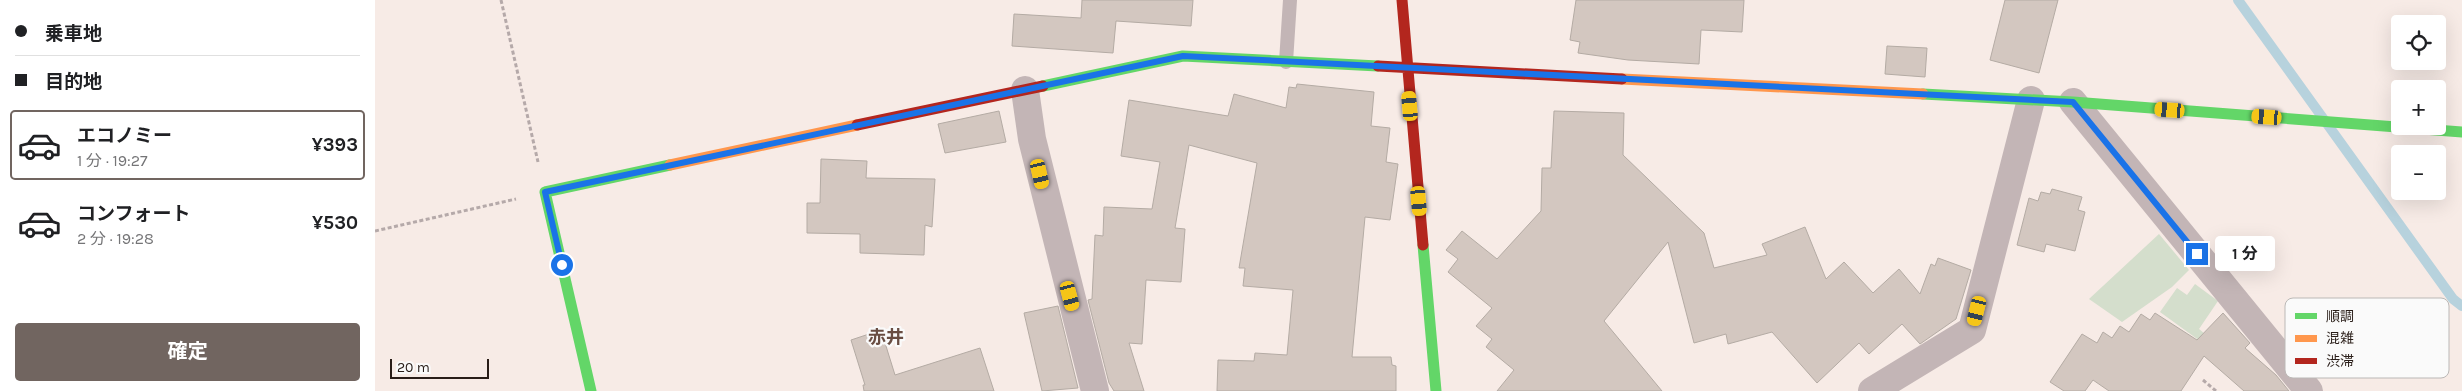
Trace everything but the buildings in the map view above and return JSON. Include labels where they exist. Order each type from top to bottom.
[{"type":"street","points":[[1402,0],[1435,391]]},
{"type":"street","points":[[591,391],[545,192],[1183,56],[2073,102],[2462,132]]},
{"type":"street","points":[[1025,90],[1032,139],[1095,391]]},
{"type":"street","points":[[1872,391],[1972,330],[2031,100]]},
{"type":"street","points":[[2073,102],[2285,362]]},
{"type":"street","points":[[2298,378],[2309,391]]},
{"type":"lane","points":[[1286,62],[1290,0]]},
{"type":"path","points":[[375,232],[545,192],[501,0]]},
{"type":"path","points":[[2203,380],[2216,391]]},
{"type":"green space","points":[[2159,234],[2189,270],[2172,287],[2122,322],[2089,299]]},
{"type":"green space","points":[[2195,284],[2218,301],[2199,329],[2205,334],[2200,341],[2160,312],[2177,288],[2187,295]]},
{"type":"waterway","points":[[2238,0],[2453,299],[2462,306]]},
{"type":"traffic: fast","points":[[1043,86],[1183,56],[1378,66]]},
{"type":"traffic: fast","points":[[1923,94],[2073,102],[2462,132]]},
{"type":"traffic: fast","points":[[591,391],[545,192],[670,165]]},
{"type":"traffic: fast","points":[[1423,245],[1436,391]]},
{"type":"traffic: slow","points":[[1622,79],[1923,94]]},
{"type":"traffic: slow","points":[[670,165],[857,125]]},
{"type":"traffic: jam","points":[[1402,0],[1423,245]]},
{"type":"traffic: jam","points":[[1378,66],[1622,79]]},
{"type":"traffic: jam","points":[[857,125],[1043,86]]},
{"type":"district","name":"赤井","points":[[886,337]]},
{"type":"route","points":[[562,265],[545,192],[1183,56],[2073,102],[2197,254]]}]
